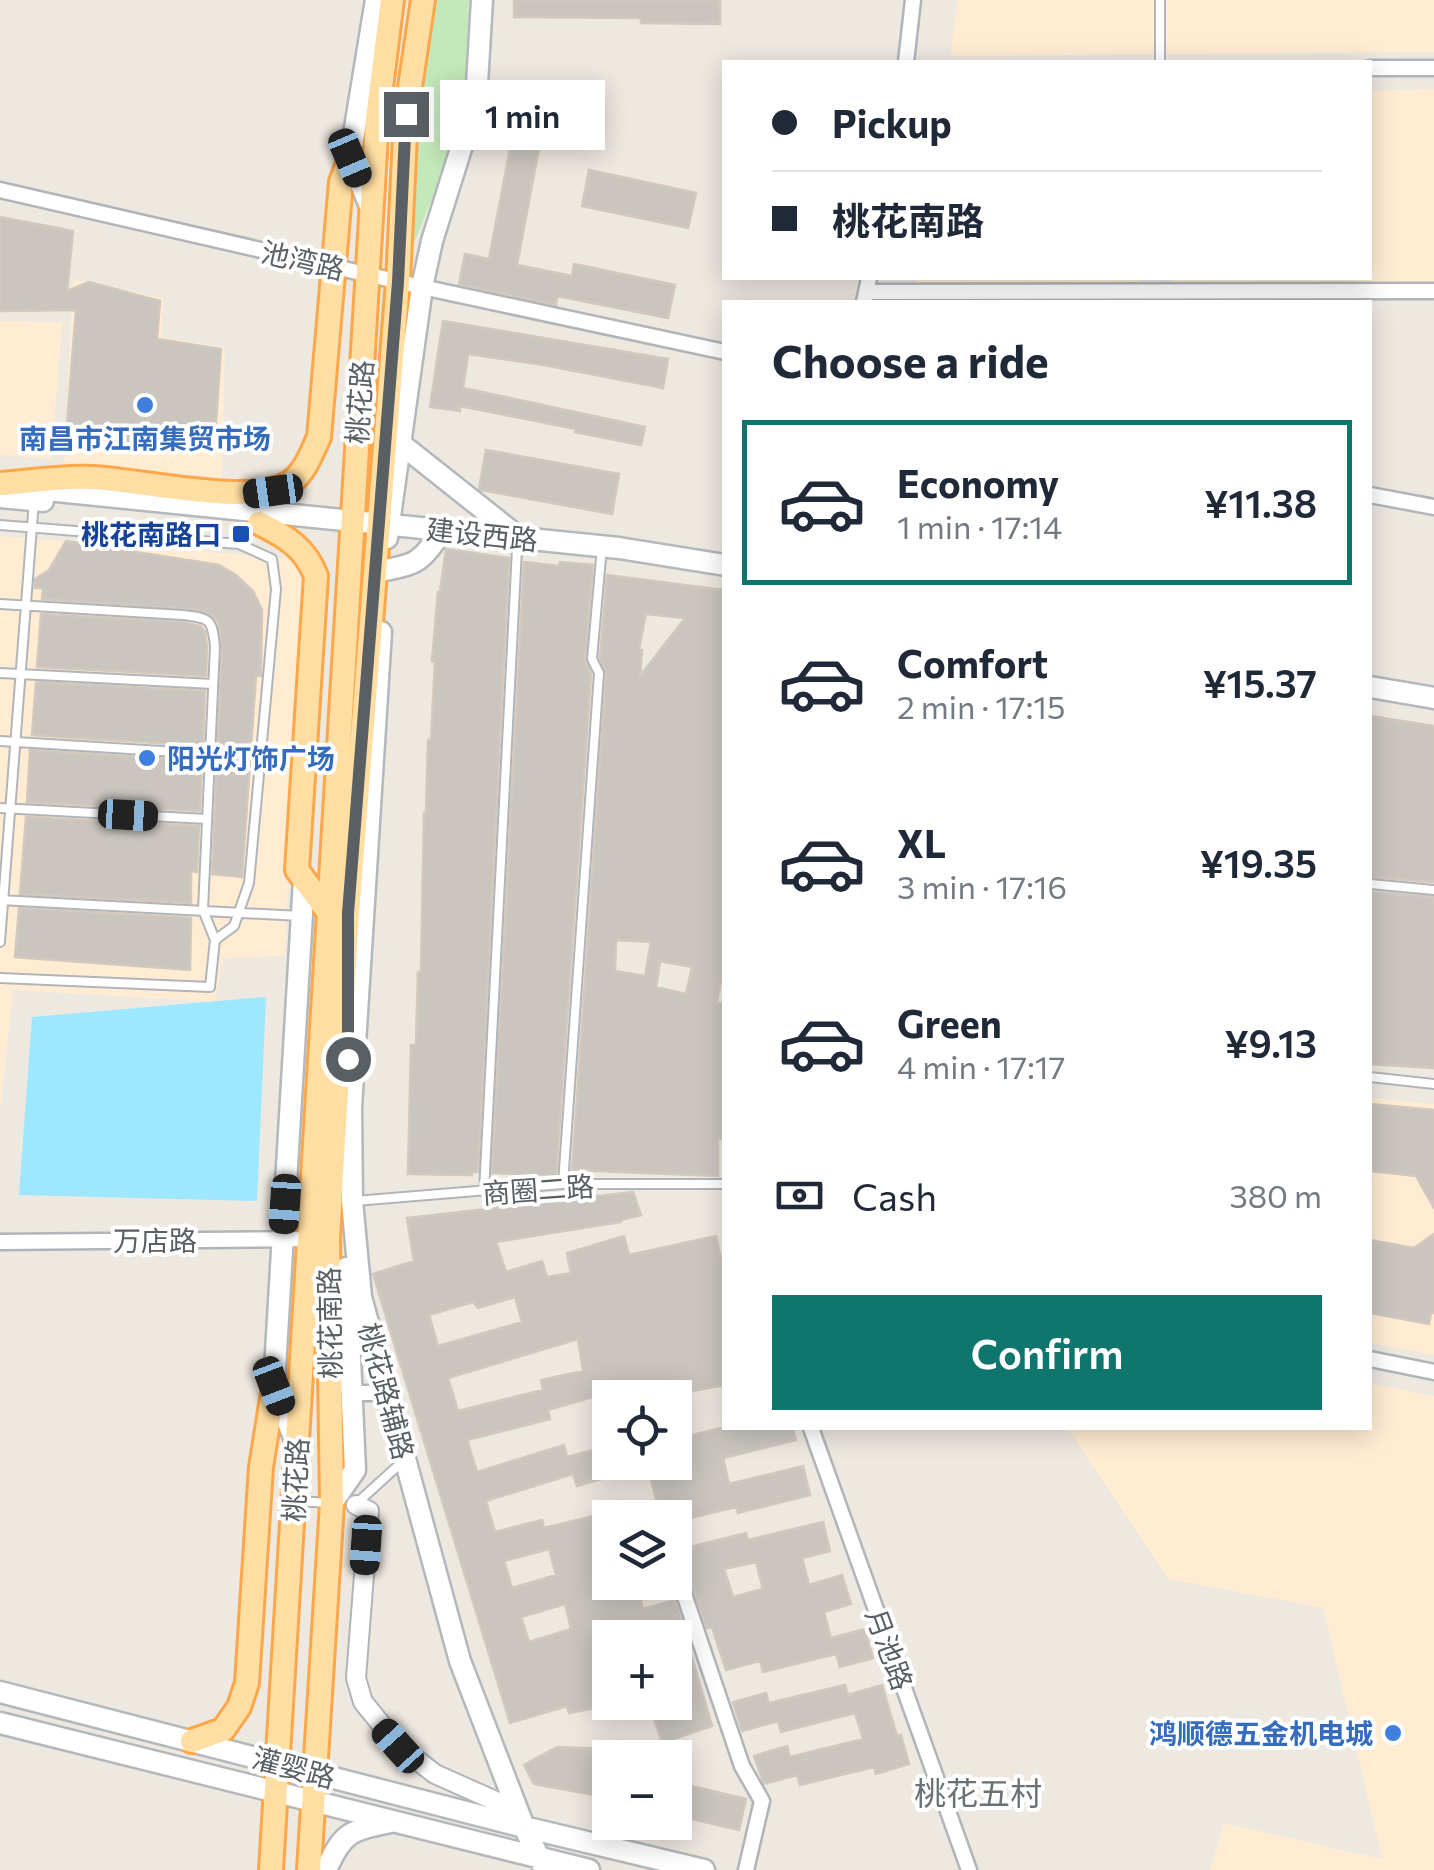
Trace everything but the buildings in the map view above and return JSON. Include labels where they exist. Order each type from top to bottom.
[{"type":"main road","points":[[0,484],[91,478],[244,495],[273,491],[292,482],[308,462],[319,437],[340,182],[350,158],[376,0]]},
{"type":"main road","name":"桃花路","points":[[278,1763],[309,1239],[338,913],[352,526],[372,211],[392,0]]},
{"type":"main road","name":"桃花南路","points":[[310,1870],[332,1503],[328,1238],[338,913],[383,530],[406,114],[423,0]]},
{"type":"main road","name":"桃花路辅路","points":[[482,0],[476,100],[432,241],[422,287],[400,444],[383,530],[385,570],[351,1108],[352,1202],[362,1297],[460,1661],[541,1863]]},
{"type":"main road","points":[[350,158],[372,211]]},
{"type":"main road","points":[[400,444],[518,543]]},
{"type":"main road","name":"建设西路","points":[[0,484],[518,543],[722,577]]},
{"type":"main road","name":"建设西路","points":[[0,497],[258,523],[352,526]]},
{"type":"main road","points":[[258,523],[293,541],[311,562],[316,576],[297,870],[338,913],[346,1278],[355,1470],[332,1503]]},
{"type":"main road","name":"建设西路","points":[[383,530],[434,541],[619,548],[722,565]]},
{"type":"main road","points":[[385,570],[423,558],[434,541]]},
{"type":"main road","points":[[1372,675],[1434,686]]},
{"type":"main road","points":[[1372,687],[1434,698]]},
{"type":"main road","points":[[192,1741],[223,1730],[239,1706],[247,1683],[261,1467],[274,1386],[304,880]]},
{"type":"main road","points":[[274,1386],[297,1445]]},
{"type":"main road","name":"灌婴路","points":[[0,1692],[316,1773],[521,1819],[704,1870]]},
{"type":"main road","name":"灌婴路","points":[[0,1723],[396,1821],[541,1863],[589,1870]]},
{"type":"main road","points":[[271,1870],[278,1763]]},
{"type":"main road","points":[[326,1870],[345,1837],[354,1830],[396,1821]]},
{"type":"street","points":[[906,60],[913,0]]},
{"type":"street","points":[[1372,68],[1434,68]]},
{"type":"street","name":"池湾路","points":[[0,190],[722,351]]},
{"type":"street","points":[[866,291],[1155,285],[1434,291]]},
{"type":"street","points":[[1372,495],[1434,507]]},
{"type":"street","name":"万店路","points":[[0,1242],[309,1239]]},
{"type":"street","points":[[1372,1359],[1434,1372]]},
{"type":"street","points":[[352,1394],[388,1393]]},
{"type":"street","name":"月池路","points":[[812,1430],[969,1870]]},
{"type":"street","points":[[356,1504],[369,1512],[356,1678],[363,1702],[398,1746],[436,1774],[521,1819]]},
{"type":"street","points":[[686,1600],[742,1766],[762,1800],[746,1870]]},
{"type":"lane","points":[[1160,0],[1160,60]]},
{"type":"lane","points":[[0,942],[5,809],[16,742],[34,500]]},
{"type":"lane","points":[[0,525],[240,544],[272,560],[276,590],[249,883],[234,926],[215,940]]},
{"type":"lane","points":[[484,1192],[518,543]]},
{"type":"lane","points":[[563,1184],[598,673],[592,659],[601,558]]},
{"type":"lane","points":[[0,604],[204,618],[212,626],[215,646],[204,910],[215,940],[210,987],[0,978]]},
{"type":"lane","points":[[0,673],[214,684]]},
{"type":"lane","points":[[0,742],[210,754]]},
{"type":"lane","points":[[5,809],[208,819]]},
{"type":"lane","points":[[1372,884],[1434,890]]},
{"type":"lane","points":[[2,900],[302,916]]},
{"type":"lane","points":[[1372,1077],[1434,1084]]},
{"type":"lane","name":"商圈二路","points":[[352,1202],[563,1184],[722,1184]]},
{"type":"lane","points":[[294,1501],[356,1504],[405,1459]]},
{"type":"shaded area","points":[[958,0],[1434,0],[1434,52],[950,56]]},
{"type":"shaded area","points":[[1434,89],[1434,283],[1173,286],[1173,280],[1372,280],[1372,91]]},
{"type":"shaded area","name":"南昌市江南集贸市场","points":[[73,279],[163,298],[161,337],[225,348],[222,478],[64,462]]},
{"type":"shaded area","points":[[917,280],[1139,280],[1139,284],[915,289]]},
{"type":"shaded area","points":[[0,321],[62,322],[52,459],[0,455]]},
{"type":"shaded area","name":"阳光灯饰广场","points":[[0,536],[303,559],[285,956],[223,958],[215,1002],[13,990],[0,1114]]},
{"type":"shaded area","points":[[1372,1098],[1434,1104],[1434,1355],[1372,1343]]},
{"type":"shaded area","name":"鸿顺德五金机电城","points":[[1372,1383],[1434,1396],[1434,1870],[1210,1870],[1224,1823],[1382,1859],[1323,1608],[1168,1579],[1068,1430],[1372,1430]]},
{"type":"green space","points":[[409,0],[469,0],[464,103],[447,162],[403,270],[386,265],[396,86]]},
{"type":"green space","points":[[383,287],[403,290],[381,482],[367,481]]},
{"type":"water","points":[[266,997],[257,1201],[19,1195],[32,1017]]},
{"type":"place","name":"南昌市江南集贸市场","points":[[145,405]]},
{"type":"place","name":"桃花南路口","points":[[241,534]]},
{"type":"place","name":"阳光灯饰广场","points":[[147,758]]},
{"type":"place","name":"鸿顺德五金机电城","points":[[1393,1733]]},
{"type":"district","name":"桃花五村","points":[[978,1792]]},
{"type":"route","points":[[348,1059],[348,913],[398,282],[406,114]]}]
